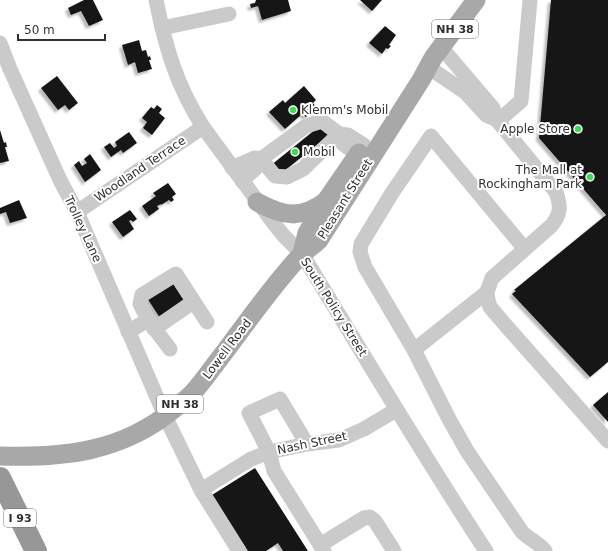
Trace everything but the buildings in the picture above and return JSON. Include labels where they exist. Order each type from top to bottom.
[{"type":"highway","name":"I 93","points":[[2,482],[36,551]]},
{"type":"main road","name":"Pleasant Street","points":[[302,254],[319,240],[434,58],[473,1]]},
{"type":"main road","name":"Pleasant Street","points":[[302,254],[307,233],[326,201],[413,71],[434,58]]},
{"type":"main road","points":[[258,202],[272,210],[293,215],[306,213],[317,208],[326,201]]},
{"type":"main road","name":"Lowell Road","points":[[0,456],[24,457],[63,455],[100,448],[118,442],[139,432],[166,416],[196,390],[273,287],[302,254]]},
{"type":"street","name":"South Policy Street","points":[[156,0],[168,51],[177,79],[202,127],[284,236],[302,254],[396,410],[486,551]]},
{"type":"street","points":[[497,120],[521,101],[530,0]]},
{"type":"street","points":[[162,28],[229,14]]},
{"type":"street","name":"Trolley Lane","points":[[0,43],[10,69],[60,180],[77,212],[128,332],[166,416],[201,490],[239,551]]},
{"type":"street","points":[[434,58],[486,115],[497,120]]},
{"type":"street","points":[[414,350],[486,292],[492,278],[524,248],[551,226],[557,219],[560,210],[556,192],[497,120],[493,108],[434,58]]},
{"type":"street","points":[[242,181],[259,165],[261,159],[306,126],[322,121],[339,134],[348,135],[361,150]]},
{"type":"street","name":"Woodland Terrace","points":[[77,212],[202,127]]},
{"type":"street","points":[[232,168],[255,158],[261,159],[275,176],[287,177],[303,168],[339,134]]},
{"type":"street","points":[[524,248],[431,136],[388,199],[361,244],[360,252],[365,267],[414,350],[467,451],[522,532],[542,547],[544,551]]},
{"type":"street","points":[[170,349],[151,325],[140,304],[142,295],[176,274],[206,322]]},
{"type":"street","points":[[486,292],[490,307],[503,323],[608,441]]},
{"type":"street","points":[[128,332],[151,325],[193,302]]},
{"type":"street","points":[[307,444],[280,399],[249,413],[269,452],[274,471],[322,548],[364,518],[370,517],[375,521],[394,551]]},
{"type":"street","name":"Nash Street","points":[[201,490],[252,459],[269,452],[307,444],[332,441],[352,435],[396,410]]},
{"type":"place","name":"Klemm's Mobil","points":[[293,110]]},
{"type":"place","name":"Apple Store","points":[[578,129]]},
{"type":"place","name":"Mobil","points":[[295,152]]},
{"type":"place","name":"The Mall at Rockingham Park","points":[[590,177]]}]
